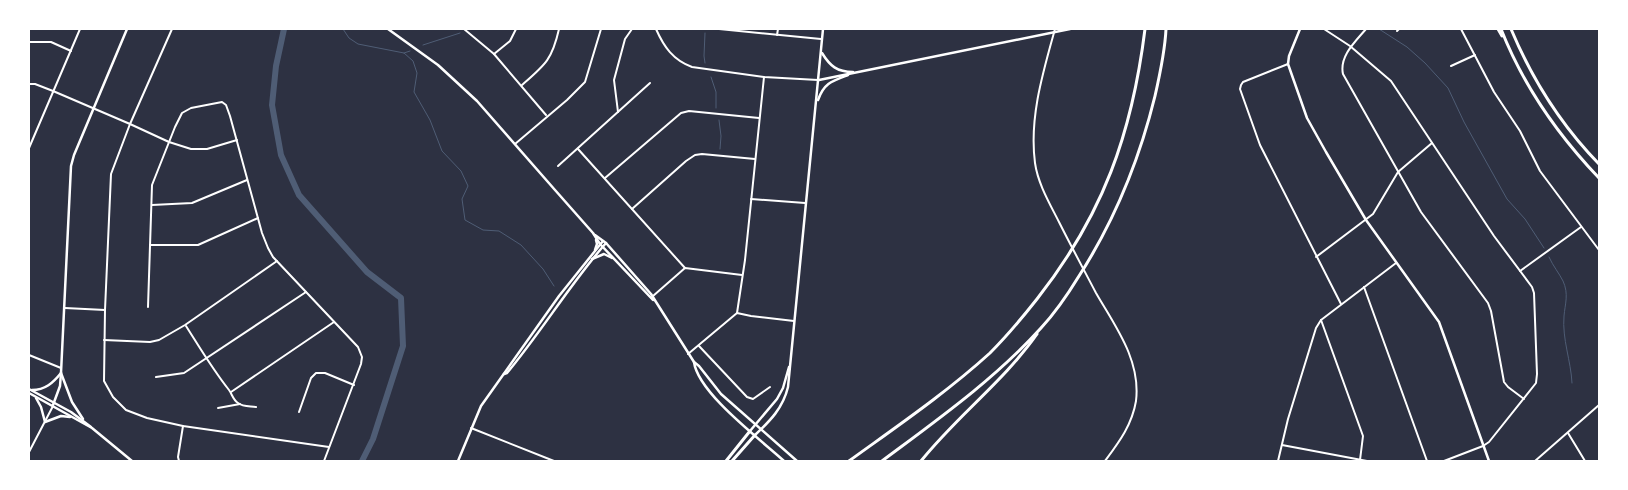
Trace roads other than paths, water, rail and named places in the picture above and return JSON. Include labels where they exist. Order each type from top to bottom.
[{"type":"main road","points":[[849,461],[962,378],[991,352],[1017,324],[1054,277],[1093,214],[1114,165],[1133,105],[1140,72],[1145,29]]},
{"type":"main road","points":[[920,461],[958,419],[1010,368],[1072,287],[1096,250],[1123,197],[1147,127],[1159,77],[1166,29]]},
{"type":"main road","points":[[1499,29],[1524,79],[1542,109],[1562,136],[1599,178]]},
{"type":"main road","points":[[1511,29],[1528,68],[1540,89],[1572,134],[1599,164]]},
{"type":"main road","points":[[882,461],[988,380],[1042,328]]},
{"type":"main road","points":[[726,461],[750,431]]},
{"type":"main road","points":[[732,461],[755,435]]},
{"type":"street","points":[[29,148],[80,29]]},
{"type":"street","points":[[29,452],[54,404],[60,386],[71,166],[127,29]]},
{"type":"street","points":[[172,29],[130,124],[110,178],[104,381],[114,397],[126,410],[136,415],[183,426],[329,447]]},
{"type":"street","points":[[388,29],[453,77],[477,101],[652,298],[688,354],[721,394],[797,461]]},
{"type":"street","points":[[464,29],[494,54],[547,116]]},
{"type":"street","points":[[494,54],[510,41],[516,29]]},
{"type":"street","points":[[522,85],[548,61],[555,46],[559,29]]},
{"type":"street","points":[[516,144],[585,82],[601,29]]},
{"type":"street","points":[[618,113],[614,80],[625,39],[632,29]]},
{"type":"street","points":[[656,29],[672,55],[685,64],[700,69],[764,77],[818,80],[1070,29]]},
{"type":"street","points":[[719,29],[822,39]]},
{"type":"street","points":[[777,35],[778,29]]},
{"type":"street","points":[[755,435],[778,411],[785,399],[790,378],[823,29]]},
{"type":"street","points":[[1055,29],[1037,102],[1034,132],[1035,164],[1046,198],[1126,346],[1135,372],[1137,388],[1136,402],[1128,428],[1105,461]]},
{"type":"street","points":[[1300,29],[1291,50],[1288,64],[1307,118],[1366,220],[1439,322],[1489,461]]},
{"type":"street","points":[[1324,29],[1350,46],[1391,81],[1494,236],[1532,287],[1535,296],[1536,383],[1492,439],[1484,446],[1444,461]]},
{"type":"street","points":[[1366,29],[1350,46],[1342,67],[1343,74],[1421,212],[1488,303],[1504,382],[1524,399]]},
{"type":"street","points":[[1461,29],[1494,92],[1520,131],[1540,171],[1599,250]]},
{"type":"street","points":[[29,42],[51,42],[70,51]]},
{"type":"street","points":[[821,51],[829,63],[836,69],[859,72]]},
{"type":"street","points":[[1451,66],[1475,55]]},
{"type":"street","points":[[1288,64],[1244,82],[1240,88],[1260,145],[1341,304]]},
{"type":"street","points":[[816,104],[821,91],[828,84],[859,72]]},
{"type":"street","points":[[688,354],[737,313],[764,77]]},
{"type":"street","points":[[558,166],[650,83]]},
{"type":"street","points":[[29,84],[35,84],[94,108],[169,142],[196,150],[207,149],[236,140]]},
{"type":"street","points":[[148,307],[154,181],[175,127],[185,110],[220,102],[226,104],[258,218],[270,252],[358,347],[362,355],[354,385],[324,461]]},
{"type":"street","points":[[605,178],[681,113],[689,111],[759,118]]},
{"type":"street","points":[[1316,257],[1366,220],[1374,212],[1398,172],[1432,143]]},
{"type":"street","points":[[578,149],[685,268],[742,275]]},
{"type":"street","points":[[632,209],[686,161],[697,155],[755,159]]},
{"type":"street","points":[[152,205],[192,203],[248,179]]},
{"type":"street","points":[[751,199],[805,204]]},
{"type":"street","points":[[150,244],[198,245],[258,218]]},
{"type":"street","points":[[1520,272],[1581,227]]},
{"type":"street","points":[[593,233],[601,245],[652,298]]},
{"type":"street","points":[[595,250],[596,238]]},
{"type":"street","points":[[458,461],[481,406],[505,370],[559,296],[595,250],[604,242]]},
{"type":"street","points":[[504,374],[522,355],[601,245]]},
{"type":"street","points":[[592,259],[604,254],[617,262]]},
{"type":"street","points":[[104,340],[154,341],[164,338],[277,260]]},
{"type":"street","points":[[1278,461],[1288,419],[1313,335],[1321,320],[1397,263]]},
{"type":"street","points":[[652,298],[685,268]]},
{"type":"street","points":[[1364,287],[1427,461]]},
{"type":"street","points":[[156,377],[182,374],[306,292]]},
{"type":"street","points":[[64,308],[105,310]]},
{"type":"street","points":[[737,313],[794,321]]},
{"type":"street","points":[[1321,320],[1364,436],[1360,460]]},
{"type":"street","points":[[231,392],[334,322]]},
{"type":"street","points":[[185,325],[234,399],[240,404]]},
{"type":"street","points":[[699,346],[747,397],[753,399],[770,387]]},
{"type":"street","points":[[29,355],[62,368]]},
{"type":"street","points":[[694,362],[695,370],[714,398],[784,461]]},
{"type":"street","points":[[750,431],[779,395],[790,363]]},
{"type":"street","points":[[29,391],[47,387],[61,373]]},
{"type":"street","points":[[61,373],[72,402],[85,421],[132,461]]},
{"type":"street","points":[[299,412],[311,378],[316,373],[325,374],[354,385]]},
{"type":"street","points":[[29,391],[92,428]]},
{"type":"street","points":[[29,391],[85,421]]},
{"type":"street","points":[[35,396],[41,407],[45,422]]},
{"type":"street","points":[[218,408],[240,404],[256,406]]},
{"type":"street","points":[[1535,461],[1599,405]]},
{"type":"street","points":[[45,422],[61,416],[73,417]]},
{"type":"street","points":[[180,461],[178,457],[183,426]]},
{"type":"street","points":[[471,428],[554,461]]},
{"type":"street","points":[[1568,433],[1585,461]]},
{"type":"street","points":[[1282,445],[1367,461]]},
{"type":"waterway","points":[[284,29],[276,66],[272,105],[281,155],[299,195],[367,272],[401,298],[403,346],[373,439],[362,461]]},
{"type":"waterway","points":[[343,29],[349,38],[358,44],[404,53],[413,61],[417,73],[414,92],[430,120],[442,151],[461,171],[468,186],[462,199],[465,220],[483,230],[499,231],[521,245],[543,269],[554,286]]},
{"type":"waterway","points":[[1379,29],[1407,47],[1448,88],[1464,122],[1507,199],[1525,219],[1544,248]]},
{"type":"waterway","points":[[423,45],[460,33]]},
{"type":"waterway","points":[[705,33],[705,63]]},
{"type":"waterway","points":[[404,53],[410,51]]},
{"type":"waterway","points":[[711,77],[716,92],[716,108]]},
{"type":"waterway","points":[[719,120],[720,149]]},
{"type":"waterway","points":[[1549,257],[1566,290],[1564,333],[1572,383]]}]
